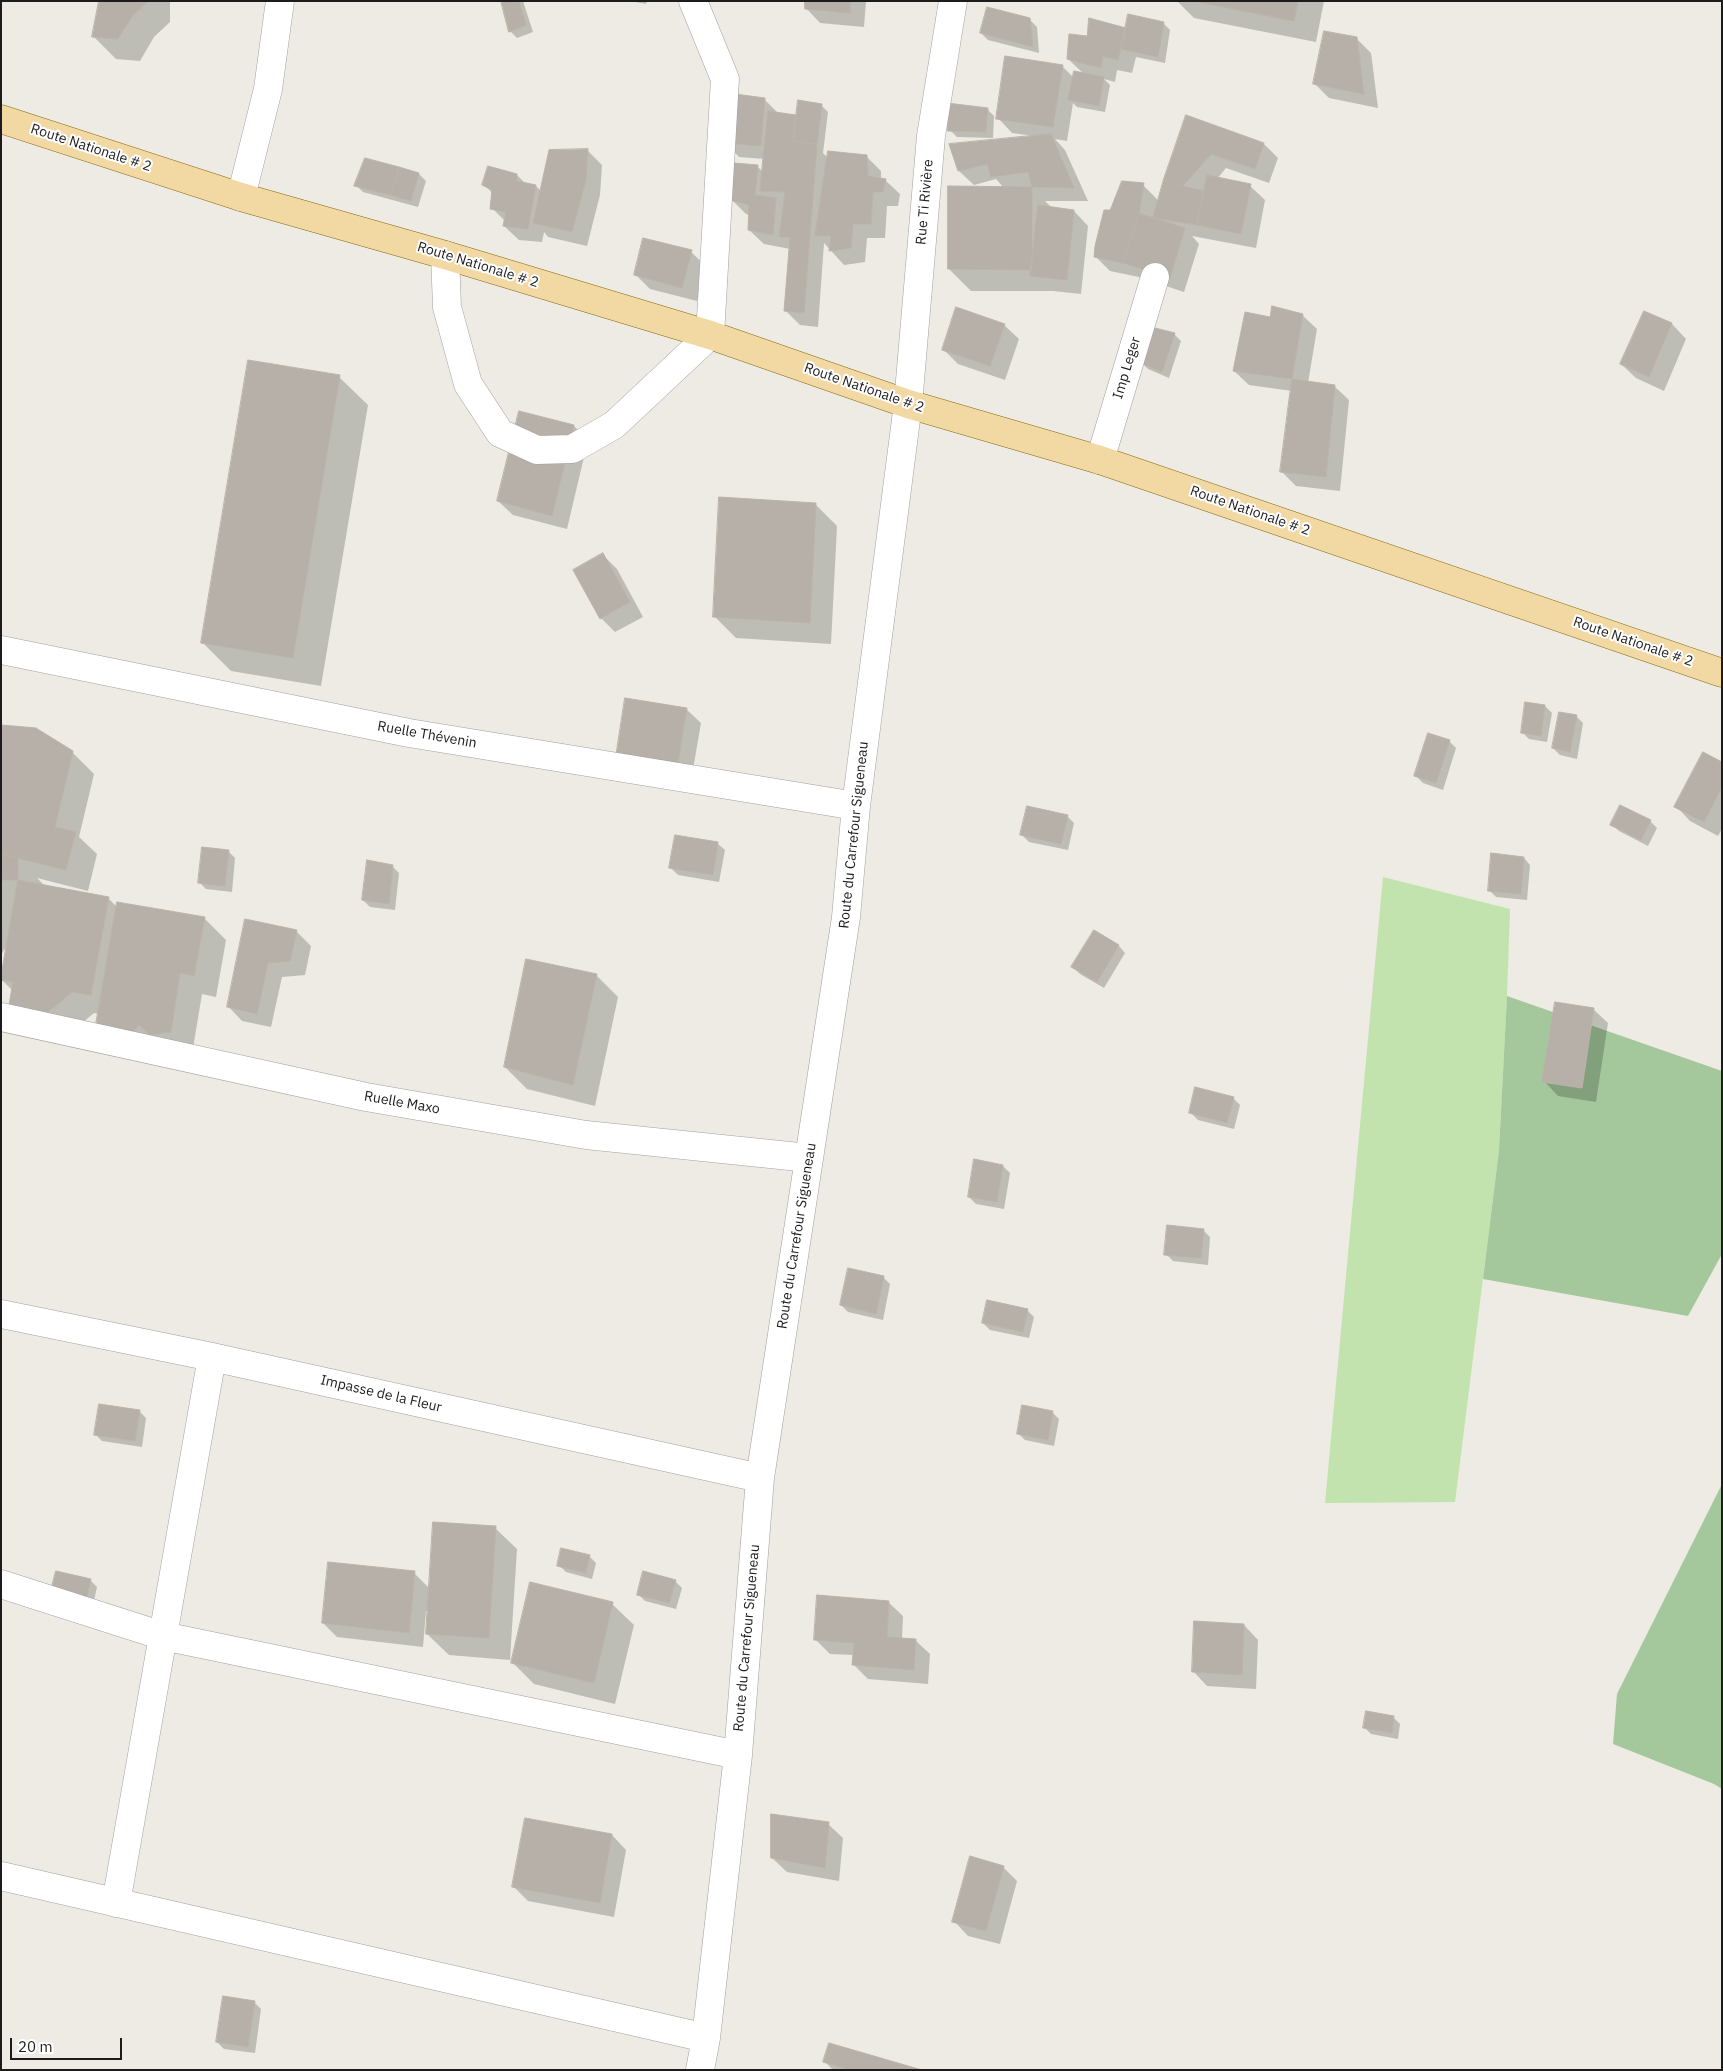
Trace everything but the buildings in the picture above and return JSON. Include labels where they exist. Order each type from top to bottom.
[{"type":"main road","name":"Route Nationale # 2","points":[[1,118],[241,197],[445,254],[710,335],[908,404],[1100,460],[1722,673]]},
{"type":"street","points":[[241,197],[268,89],[280,1]]},
{"type":"street","points":[[445,254],[447,307],[468,384],[500,433],[537,450],[572,449],[614,425],[710,335],[726,78],[693,1]]},
{"type":"street","name":"Rue Ti Rivière","points":[[908,404],[931,136],[953,1]]},
{"type":"street","name":"Imp Leger","points":[[1100,460],[1155,277]]},
{"type":"street","name":"Route du Carrefour Sigueneau","points":[[700,2070],[706,2038],[738,1755],[760,1478],[846,917],[856,806],[908,404]]},
{"type":"street","name":"Ruelle Thévenin","points":[[1,650],[409,733],[856,806]]},
{"type":"street","name":"Ruelle Maxo","points":[[1,1017],[374,1099],[586,1135],[808,1158]]},
{"type":"street","name":"Impasse de la Fleur","points":[[1,1314],[212,1357],[760,1478]]},
{"type":"street","points":[[116,1903],[212,1357]]},
{"type":"street","points":[[1,1584],[163,1636],[738,1755]]},
{"type":"street","points":[[1,1876],[706,2038]]},
{"type":"green space","points":[[1383,877],[1510,909],[1499,1150],[1455,1502],[1325,1503]]},
{"type":"green space","points":[[1507,996],[1722,1071],[1722,1254],[1688,1316],[1483,1279],[1499,1150]]},
{"type":"green space","points":[[1722,1484],[1722,1789],[1714,1784],[1613,1744],[1617,1694]]}]
